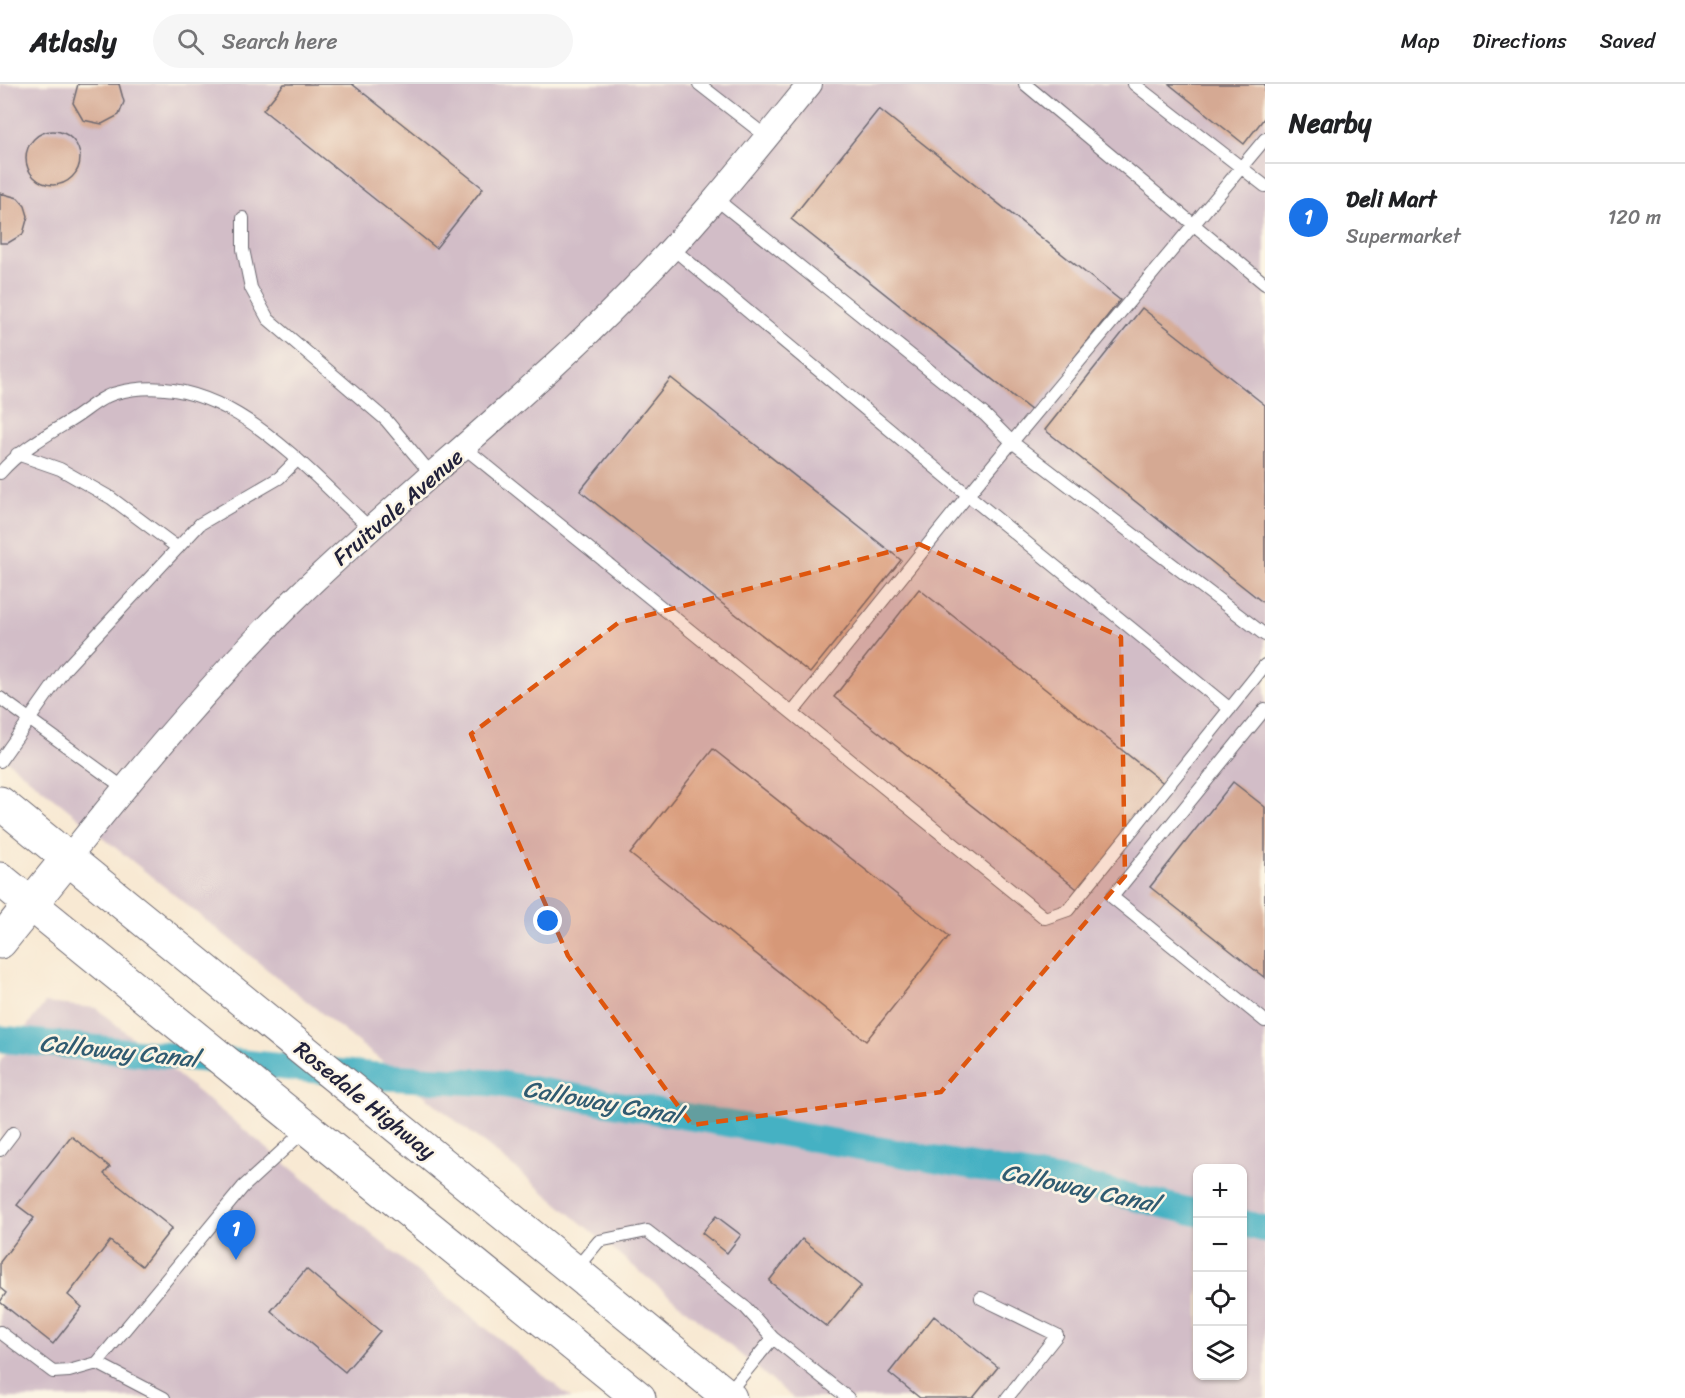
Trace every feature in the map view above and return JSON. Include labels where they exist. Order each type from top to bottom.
[{"type":"main road","name":"Rosedale Highway","points":[[0,803],[728,1397]]},
{"type":"main road","name":"Fruitvale Avenue","points":[[0,942],[68,858]]},
{"type":"main road","points":[[0,879],[639,1398]]},
{"type":"street","name":"Fruitvale Avenue","points":[[68,858],[123,788],[220,678],[292,603],[370,529],[549,372],[672,248],[716,199],[810,84]]},
{"type":"lane","points":[[699,84],[767,137]]},
{"type":"lane","points":[[1024,84],[1265,284]]},
{"type":"lane","points":[[1134,84],[1265,186]]},
{"type":"lane","points":[[792,713],[968,495],[1265,139]]},
{"type":"lane","points":[[716,199],[985,415],[1012,442],[1265,635]]},
{"type":"lane","points":[[243,218],[243,249],[251,288],[268,319],[386,420],[432,475]]},
{"type":"lane","points":[[672,248],[1230,710]]},
{"type":"lane","points":[[0,473],[17,454],[114,393],[161,386],[204,396],[260,429],[370,529]]},
{"type":"lane","points":[[465,448],[1045,918],[1068,910],[1265,665]]},
{"type":"lane","points":[[17,454],[60,469],[111,498],[178,548]]},
{"type":"lane","points":[[0,762],[65,669],[200,524],[279,478],[296,460]]},
{"type":"lane","points":[[0,698],[123,788]]},
{"type":"lane","points":[[1265,709],[1112,897],[1265,1021]]},
{"type":"lane","points":[[0,1332],[53,1372],[69,1371],[97,1363],[243,1187],[307,1128]]},
{"type":"lane","points":[[0,1150],[13,1133]]},
{"type":"lane","points":[[574,1271],[599,1241],[647,1231],[746,1308],[773,1338],[848,1398]]},
{"type":"lane","points":[[981,1298],[1057,1335],[1007,1398]]},
{"type":"lane","points":[[728,1397],[773,1338]]},
{"type":"lane","points":[[97,1363],[164,1398]]},
{"type":"highlighted area","points":[[919,544],[1121,637],[1125,876],[941,1092],[692,1125],[568,956],[471,734],[618,623]]},
{"type":"shaded area","points":[[0,84],[1265,84],[1265,1398],[793,1398],[506,1161],[0,755]]},
{"type":"shaded area","points":[[45,1003],[96,1008],[571,1398],[0,1398],[0,1061]]},
{"type":"building","points":[[78,84],[119,84],[124,102],[119,115],[102,124],[83,120],[73,103]]},
{"type":"building","points":[[284,84],[352,84],[483,188],[436,248],[263,110]]},
{"type":"building","points":[[1169,84],[1265,84],[1265,117],[1244,144]]},
{"type":"building","points":[[879,109],[1120,300],[1032,411],[791,219]]},
{"type":"building","points":[[53,131],[63,133],[72,139],[78,148],[80,158],[78,168],[72,177],[63,183],[53,185],[43,183],[34,177],[28,168],[26,158],[28,148],[34,139],[43,133]]},
{"type":"building","points":[[0,193],[18,198],[25,206],[28,216],[23,234],[8,243],[0,243]]},
{"type":"building","points":[[1142,308],[1265,405],[1265,604],[1045,430]]},
{"type":"building","points":[[671,378],[901,560],[810,673],[580,491]]},
{"type":"building","points":[[919,589],[1166,785],[1081,892],[834,697]]},
{"type":"building","points":[[713,749],[949,936],[866,1041],[630,854]]},
{"type":"building","points":[[1233,782],[1265,807],[1265,978],[1150,887]]},
{"type":"building","points":[[71,1136],[110,1167],[104,1174],[172,1228],[142,1266],[110,1241],[68,1295],[82,1307],[53,1344],[0,1302],[6,1293],[0,1288],[0,1262],[34,1218],[17,1205]]},
{"type":"building","points":[[716,1216],[741,1235],[727,1253],[702,1233]]},
{"type":"building","points":[[802,1239],[861,1286],[827,1327],[769,1281]]},
{"type":"building","points":[[306,1269],[380,1331],[345,1372],[271,1311]]},
{"type":"building","points":[[934,1316],[998,1367],[973,1398],[920,1398],[889,1373]]},
{"type":"waterway","name":"Calloway Canal","points":[[0,1039],[387,1077],[495,1083],[1086,1186],[1193,1212]]},
{"type":"waterway","name":"Calloway Canal","points":[[1247,1224],[1265,1229]]},
{"type":"place","name":"Deli Mart","points":[[236,1260]]}]
